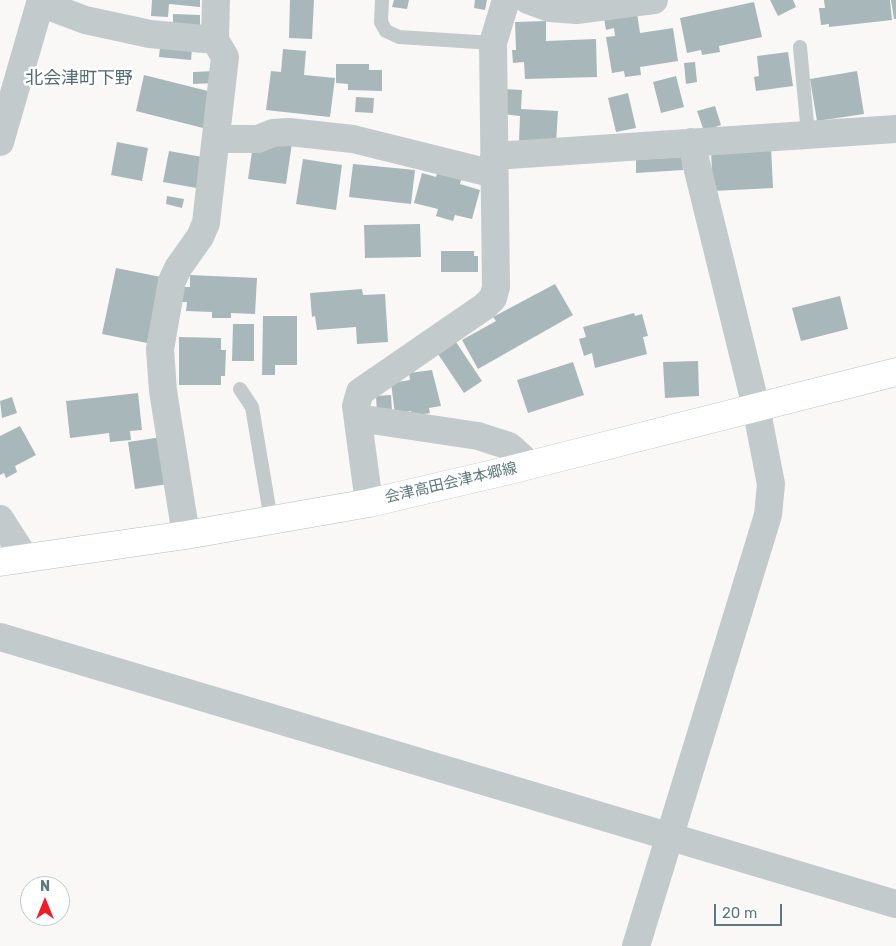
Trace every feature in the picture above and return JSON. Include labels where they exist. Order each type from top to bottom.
[{"type":"main road","name":"会津高田会津本郷線","points":[[12,560],[186,535],[369,502],[530,465],[896,372]]},
{"type":"street","points":[[186,535],[163,391],[160,349],[172,281],[178,268],[200,237],[206,223],[225,58],[215,40],[216,0]]},
{"type":"street","points":[[369,502],[356,406],[360,392],[485,306],[493,298],[496,287],[493,43],[506,0]]},
{"type":"street","points":[[528,0],[550,8],[576,10],[654,0]]},
{"type":"street","points":[[0,142],[40,2],[86,20],[150,34],[215,40]]},
{"type":"street","points":[[217,139],[258,139],[273,133],[289,132],[353,139],[494,165],[691,142],[896,129]]},
{"type":"street","points":[[636,946],[768,515],[771,484],[756,407],[691,142]]},
{"type":"street","points":[[358,418],[478,436],[509,446],[530,465]]},
{"type":"street","points":[[0,519],[12,560]]},
{"type":"street","points":[[0,637],[896,904]]},
{"type":"lane","points":[[382,0],[381,22],[386,31],[399,37],[493,43]]},
{"type":"lane","points":[[800,47],[808,134]]},
{"type":"lane","points":[[240,389],[252,407],[271,520]]},
{"type":"building","points":[[152,0],[200,0],[200,7],[169,4],[168,17],[151,16]]},
{"type":"building","points":[[290,0],[314,0],[312,39],[289,38]]},
{"type":"building","points":[[394,0],[409,0],[407,9],[392,7]]},
{"type":"building","points":[[475,0],[487,0],[485,10],[474,8]]},
{"type":"building","points":[[770,0],[793,0],[796,7],[778,16]]},
{"type":"building","points":[[824,0],[890,0],[892,20],[829,27],[829,24],[821,25],[819,8],[825,8]]},
{"type":"building","points":[[891,0],[896,0],[896,19],[894,19]]},
{"type":"building","points":[[754,2],[762,37],[719,46],[720,52],[702,55],[701,50],[687,53],[680,18]]},
{"type":"building","points":[[637,13],[640,33],[673,28],[678,61],[640,67],[641,75],[625,77],[624,71],[612,73],[606,37],[615,36],[614,28],[606,30],[604,18]]},
{"type":"building","points":[[173,14],[200,15],[200,27],[173,27]]},
{"type":"building","points":[[546,21],[546,41],[596,39],[597,77],[525,79],[524,62],[513,63],[512,50],[516,50],[515,22]]},
{"type":"building","points":[[160,47],[192,49],[191,60],[159,57]]},
{"type":"building","points":[[283,49],[306,51],[304,75],[335,78],[330,117],[266,110],[271,71],[281,72]]},
{"type":"building","points":[[788,52],[793,86],[756,91],[754,77],[759,76],[757,56]]},
{"type":"building","points":[[695,62],[697,82],[686,84],[684,63]]},
{"type":"building","points":[[336,64],[369,64],[369,70],[382,70],[382,91],[348,90],[348,84],[336,83]]},
{"type":"building","points":[[215,71],[215,83],[193,84],[193,72]]},
{"type":"building","points":[[857,71],[864,114],[817,121],[810,79]]},
{"type":"building","points":[[144,75],[212,92],[203,128],[136,111]]},
{"type":"building","points":[[676,76],[684,107],[661,113],[653,82]]},
{"type":"building","points":[[504,89],[522,90],[521,109],[558,111],[556,143],[519,141],[520,116],[503,114]]},
{"type":"building","points":[[628,93],[636,128],[616,132],[608,98]]},
{"type":"building","points":[[356,97],[374,98],[373,113],[355,112]]},
{"type":"building","points":[[715,106],[721,125],[704,131],[697,111]]},
{"type":"building","points":[[117,142],[148,148],[142,181],[111,175]]},
{"type":"building","points":[[292,143],[286,184],[248,179],[253,145]]},
{"type":"building","points":[[771,147],[773,188],[713,191],[711,151]]},
{"type":"building","points":[[169,151],[208,158],[202,189],[163,182]]},
{"type":"building","points":[[682,157],[683,170],[636,173],[636,160]]},
{"type":"building","points":[[303,159],[342,165],[336,210],[296,204]]},
{"type":"building","points":[[353,164],[415,170],[411,204],[349,197]]},
{"type":"building","points":[[439,166],[463,173],[460,184],[480,190],[472,219],[455,215],[453,221],[436,216],[438,209],[414,203],[422,173],[436,177]]},
{"type":"building","points":[[167,196],[184,199],[182,208],[166,204]]},
{"type":"building","points":[[420,224],[421,257],[365,258],[364,225]]},
{"type":"building","points":[[441,251],[474,251],[474,256],[478,256],[478,272],[441,272]]},
{"type":"building","points":[[116,268],[161,277],[147,343],[102,334]]},
{"type":"building","points":[[190,275],[257,278],[255,314],[231,313],[231,318],[212,318],[212,312],[186,311],[187,302],[176,302],[177,287],[190,287]]},
{"type":"building","points":[[555,284],[573,315],[478,369],[462,340],[496,321],[493,317]]},
{"type":"building","points":[[362,289],[363,295],[385,294],[388,342],[357,344],[356,327],[317,330],[315,316],[312,317],[310,293]]},
{"type":"building","points":[[840,296],[848,329],[801,341],[792,308]]},
{"type":"building","points":[[634,313],[635,316],[642,314],[648,336],[643,337],[647,354],[595,368],[592,353],[584,356],[579,339],[586,337],[583,327]]},
{"type":"building","points":[[263,316],[297,316],[297,365],[275,365],[275,375],[262,375]]},
{"type":"building","points":[[233,324],[254,324],[254,361],[232,361]]},
{"type":"building","points":[[179,337],[221,338],[221,350],[226,350],[225,376],[221,376],[221,385],[179,385]]},
{"type":"building","points":[[456,342],[482,381],[464,393],[438,354]]},
{"type":"building","points":[[698,361],[699,396],[665,398],[663,362]]},
{"type":"building","points":[[573,362],[584,395],[528,413],[517,380]]},
{"type":"building","points":[[432,370],[441,406],[429,408],[430,413],[412,416],[411,411],[395,414],[391,383],[410,380],[409,373]]},
{"type":"building","points":[[138,393],[142,430],[130,431],[131,440],[110,442],[109,433],[70,438],[66,401]]},
{"type":"building","points":[[391,395],[392,412],[377,413],[376,396]]},
{"type":"building","points":[[12,397],[17,413],[2,418],[0,401]]},
{"type":"building","points":[[20,426],[36,455],[15,466],[17,472],[6,478],[4,473],[0,475],[0,436]]},
{"type":"building","points":[[162,437],[168,484],[135,489],[128,442]]},
{"type":"district","name":"北会津町下野","points":[[79,79]]}]
